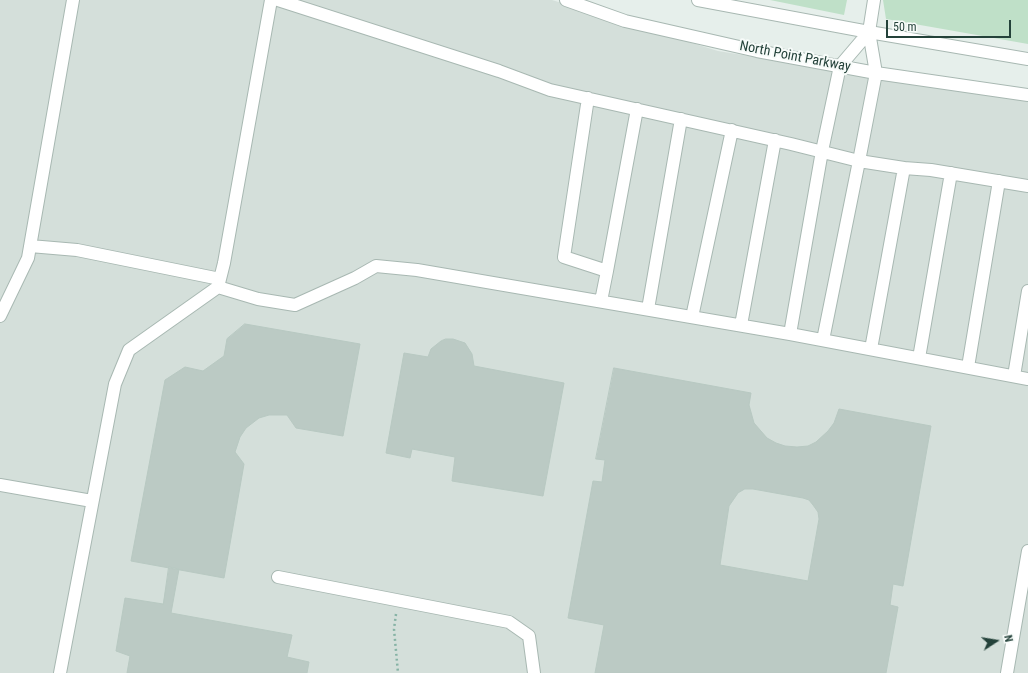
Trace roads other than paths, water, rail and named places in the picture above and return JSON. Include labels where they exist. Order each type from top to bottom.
[{"type":"street","points":[[0,316],[28,258],[72,0]]},
{"type":"street","points":[[60,673],[115,384],[129,350],[219,283],[224,263],[271,0]]},
{"type":"street","points":[[278,0],[499,71],[550,90],[732,130],[860,161],[904,168],[931,170],[1028,186]]},
{"type":"street","name":"North Point Parkway","points":[[566,0],[625,21],[757,51],[876,73],[1028,95]]},
{"type":"street","points":[[698,0],[869,32],[1028,59]]},
{"type":"street","points":[[823,340],[860,161],[876,73],[869,32],[874,0]]},
{"type":"street","points":[[790,334],[822,151],[840,66],[869,32]]},
{"type":"street","points":[[588,98],[564,257],[607,271]]},
{"type":"street","points":[[601,301],[637,109]]},
{"type":"street","points":[[648,309],[680,119]]},
{"type":"street","points":[[692,317],[732,130]]},
{"type":"street","points":[[741,325],[775,140]]},
{"type":"street","points":[[871,348],[904,168]]},
{"type":"street","points":[[919,358],[950,173]]},
{"type":"street","points":[[968,367],[999,181]]},
{"type":"street","points":[[30,246],[77,250],[219,283],[258,299],[295,305],[348,282],[376,266],[417,270],[871,348],[1028,379]]},
{"type":"street","points":[[1014,376],[1028,291]]},
{"type":"street","points":[[0,485],[92,501]]},
{"type":"street","points":[[1007,673],[1028,551]]},
{"type":"street","points":[[278,578],[509,622],[529,636],[534,673]]}]
